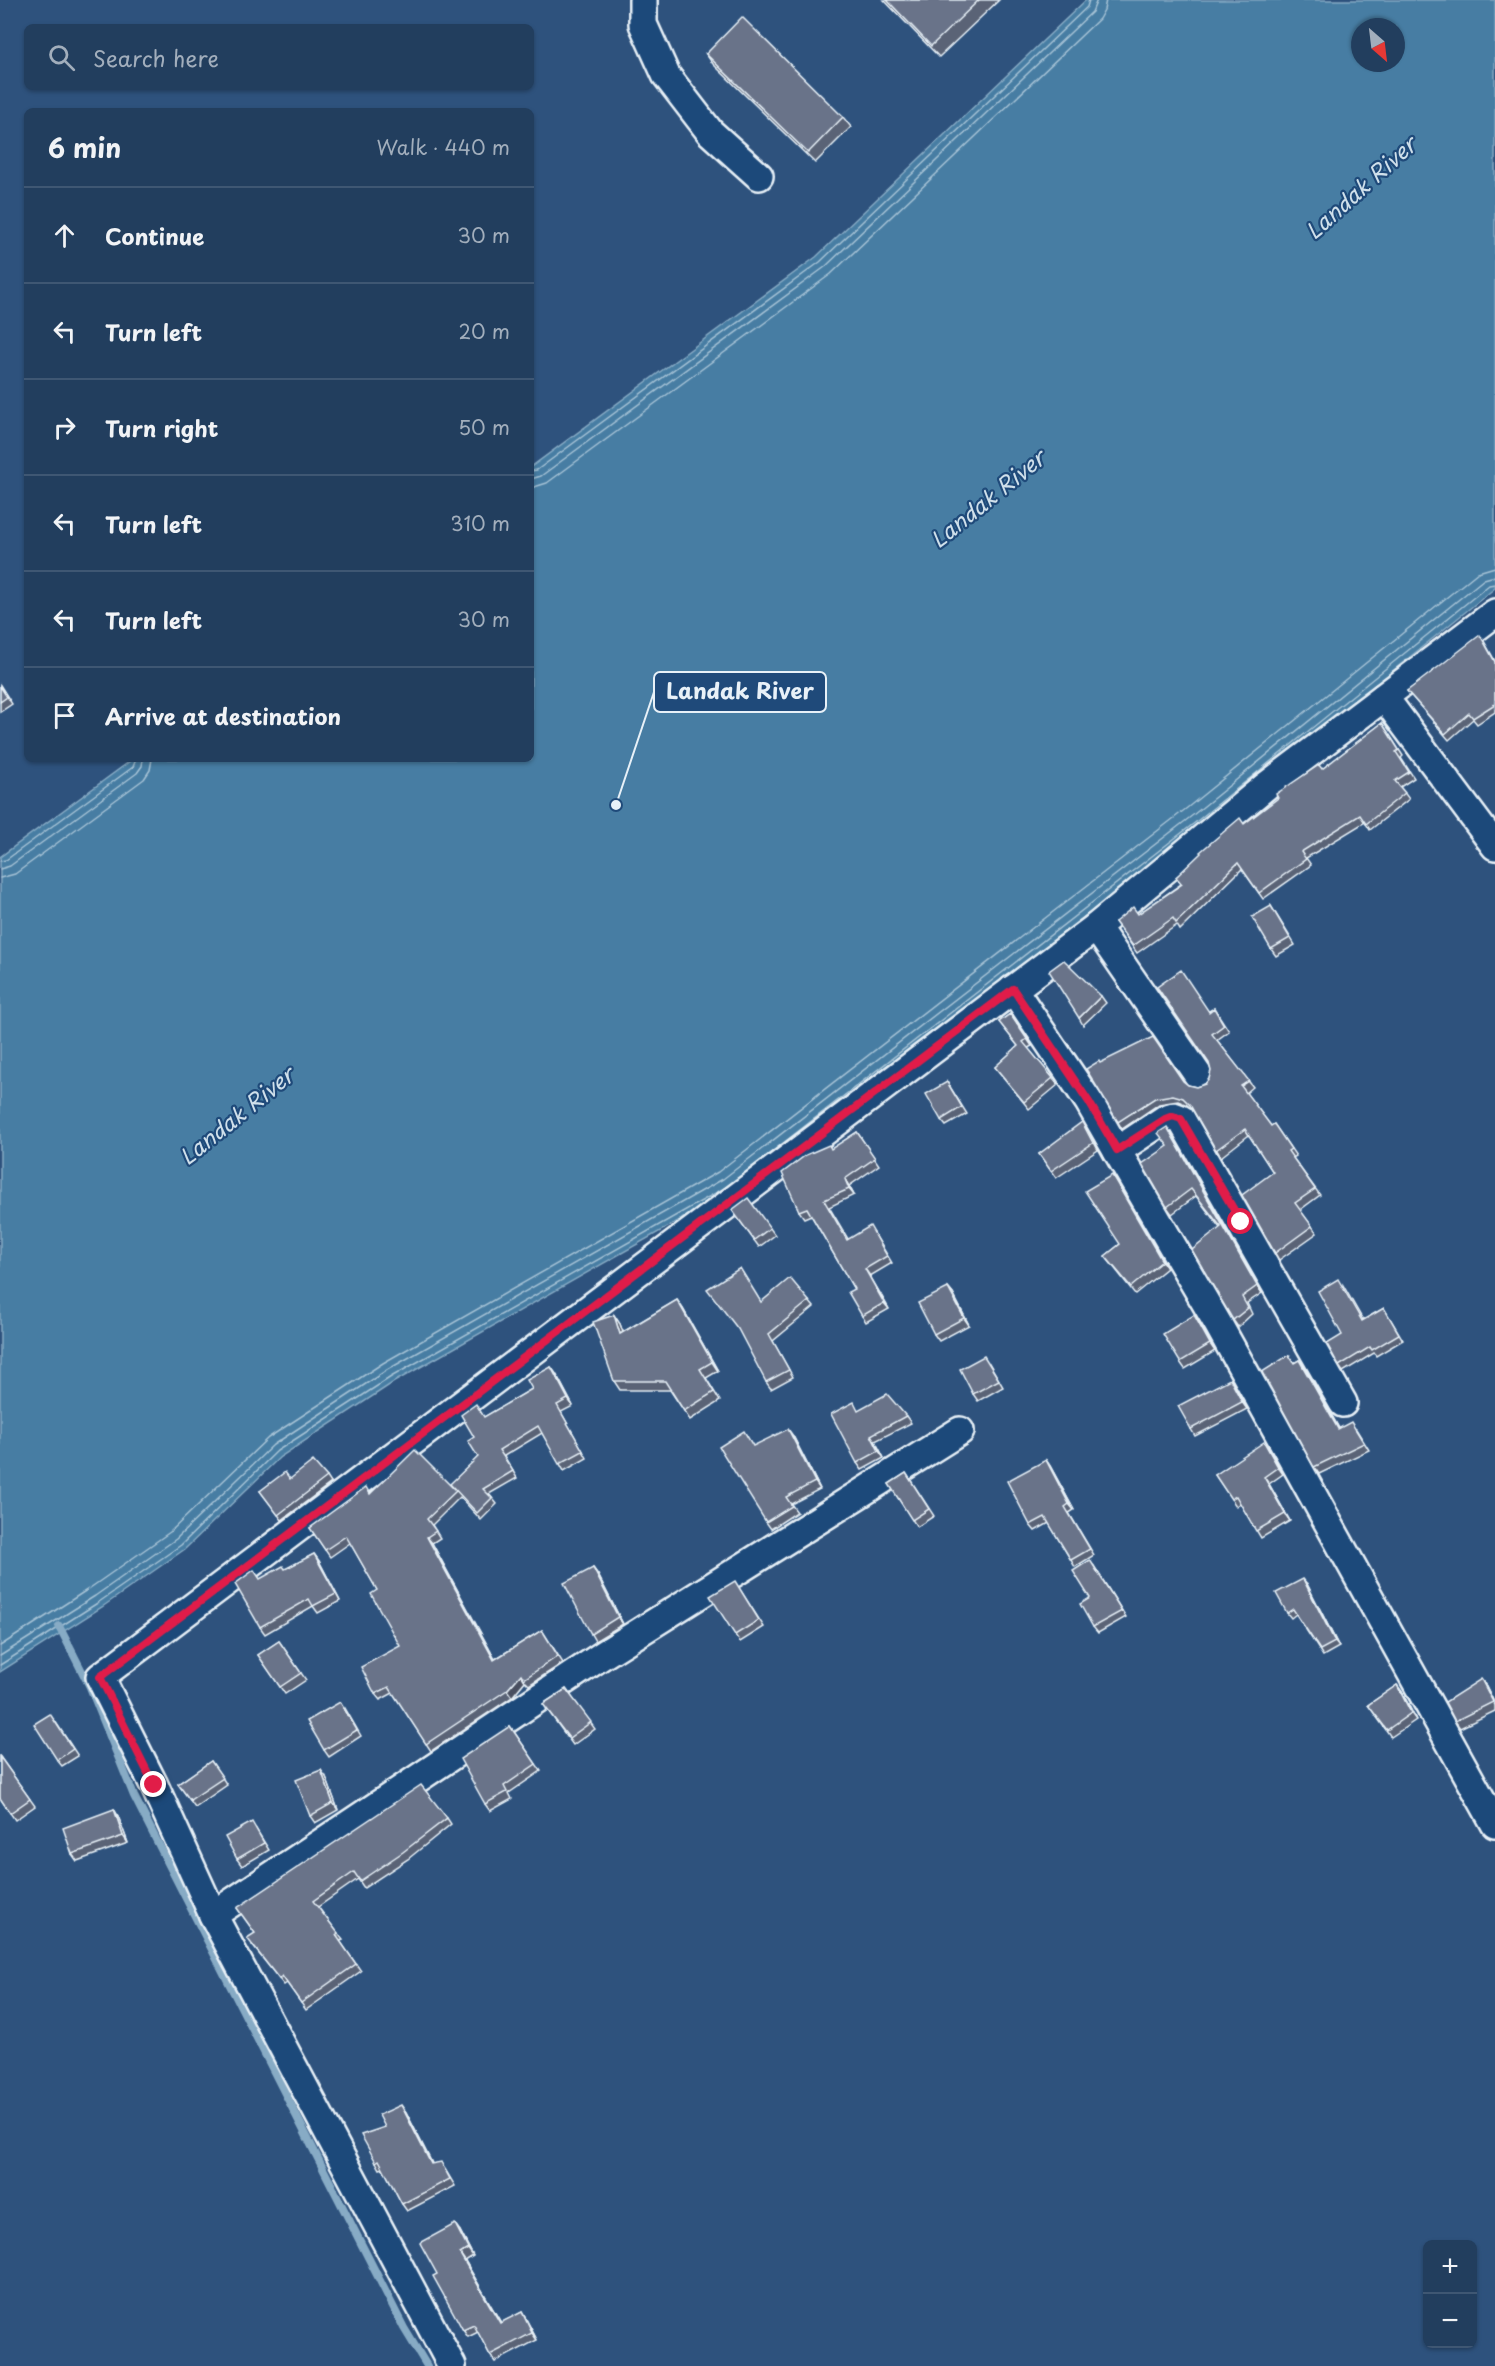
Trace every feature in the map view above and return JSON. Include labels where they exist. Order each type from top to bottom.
[{"type":"street","points":[[643,0],[643,24],[666,75],[710,132],[759,176]]},
{"type":"street","points":[[452,2366],[213,1915],[154,1785],[100,1677],[1096,927],[1266,786],[1495,613]]},
{"type":"street","points":[[1384,697],[1495,846]]},
{"type":"street","points":[[1096,927],[1200,1077]]},
{"type":"street","points":[[1013,989],[1089,1102],[1218,1324],[1495,1824]]},
{"type":"street","points":[[1117,1150],[1165,1119],[1173,1116],[1181,1119],[1342,1403]]},
{"type":"street","points":[[213,1915],[603,1655],[960,1431]]},
{"type":"water","points":[[1086,0],[1495,0],[1495,588],[1201,826],[731,1191],[394,1382],[280,1457],[185,1549],[102,1607],[0,1672],[0,857],[129,762],[534,762],[534,465],[816,257]]},
{"type":"building","points":[[887,0],[979,0],[931,46]]},
{"type":"building","points":[[742,17],[843,117],[808,153],[706,54]]},
{"type":"building","points":[[1480,635],[1495,662],[1495,704],[1473,718],[1469,713],[1445,734],[1407,691]]},
{"type":"building","points":[[0,686],[7,697],[0,702]]},
{"type":"building","points":[[1382,723],[1399,750],[1396,752],[1409,772],[1395,781],[1405,793],[1366,824],[1360,815],[1301,852],[1306,859],[1259,893],[1238,863],[1176,923],[1173,918],[1133,946],[1115,922],[1133,907],[1138,914],[1182,884],[1176,877],[1200,852],[1240,818],[1244,824],[1278,798],[1276,794],[1319,765],[1322,769]]},
{"type":"building","points":[[1271,906],[1290,938],[1271,949],[1252,917]]},
{"type":"building","points":[[1064,960],[1101,996],[1079,1018],[1049,971]]},
{"type":"building","points":[[1181,970],[1209,1012],[1214,1008],[1224,1025],[1212,1034],[1249,1081],[1241,1086],[1271,1126],[1274,1124],[1291,1149],[1288,1151],[1315,1189],[1295,1203],[1312,1226],[1275,1253],[1242,1195],[1273,1172],[1245,1129],[1216,1150],[1190,1105],[1183,1098],[1173,1095],[1155,1098],[1118,1122],[1086,1069],[1153,1037],[1183,1081],[1196,1087],[1205,1084],[1211,1071],[1209,1063],[1157,987]]},
{"type":"building","points":[[1010,1014],[1027,1039],[1023,1042],[1053,1078],[1024,1102],[995,1067],[1018,1046],[999,1022]]},
{"type":"building","points":[[947,1082],[962,1107],[941,1120],[926,1094]]},
{"type":"building","points":[[1082,1122],[1093,1143],[1051,1171],[1039,1154]]},
{"type":"building","points":[[1167,1127],[1257,1286],[1242,1297],[1248,1308],[1233,1320],[1192,1250],[1221,1227],[1191,1189],[1167,1207],[1142,1164],[1168,1146],[1158,1133]]},
{"type":"building","points":[[857,1132],[875,1158],[845,1179],[849,1189],[824,1200],[847,1240],[870,1226],[887,1256],[865,1269],[884,1303],[862,1316],[848,1292],[854,1289],[807,1208],[799,1211],[782,1173],[806,1155],[829,1145],[831,1149]]},
{"type":"building","points":[[1112,1175],[1162,1261],[1131,1287],[1105,1256],[1120,1244],[1085,1191]]},
{"type":"building","points":[[748,1198],[770,1228],[754,1240],[732,1210]]},
{"type":"building","points":[[740,1268],[761,1302],[790,1278],[809,1301],[769,1334],[789,1370],[766,1382],[738,1329],[707,1289]]},
{"type":"building","points":[[1338,1279],[1362,1321],[1384,1308],[1399,1334],[1372,1350],[1370,1347],[1339,1366],[1327,1344],[1342,1335],[1318,1291]]},
{"type":"building","points":[[948,1288],[964,1318],[934,1334],[918,1303]]},
{"type":"building","points":[[677,1300],[712,1362],[700,1369],[714,1392],[684,1411],[665,1381],[614,1381],[593,1322],[614,1315],[620,1334]]},
{"type":"building","points":[[1194,1315],[1210,1344],[1180,1362],[1163,1334]]},
{"type":"building","points":[[1289,1355],[1294,1363],[1299,1360],[1338,1429],[1351,1422],[1364,1443],[1314,1467],[1262,1372]]},
{"type":"building","points":[[984,1356],[999,1380],[973,1394],[960,1369]]},
{"type":"building","points":[[551,1367],[568,1399],[557,1405],[583,1451],[559,1464],[538,1426],[499,1450],[513,1471],[483,1489],[492,1498],[477,1513],[450,1484],[478,1457],[468,1441],[474,1437],[461,1415],[476,1404],[484,1417],[532,1389],[527,1380]]},
{"type":"building","points":[[1230,1379],[1242,1402],[1191,1429],[1178,1406]]},
{"type":"building","points":[[887,1394],[906,1416],[871,1435],[879,1451],[857,1463],[831,1414],[854,1402],[858,1410]]},
{"type":"building","points":[[788,1429],[815,1482],[786,1497],[792,1506],[766,1522],[719,1447],[744,1431],[753,1446]]},
{"type":"building","points":[[1264,1442],[1278,1467],[1264,1477],[1285,1514],[1256,1531],[1236,1496],[1231,1499],[1215,1475]]},
{"type":"building","points":[[415,1450],[456,1491],[427,1519],[436,1531],[427,1537],[494,1660],[542,1630],[558,1656],[524,1679],[521,1674],[507,1690],[426,1744],[389,1687],[375,1694],[361,1667],[400,1646],[371,1594],[377,1590],[346,1536],[325,1550],[310,1528],[366,1487],[370,1494]]},
{"type":"building","points":[[1046,1460],[1069,1504],[1065,1507],[1090,1549],[1071,1560],[1045,1517],[1030,1525],[1007,1481]]},
{"type":"building","points":[[313,1461],[327,1477],[278,1515],[260,1491],[285,1472],[290,1479]]},
{"type":"building","points":[[906,1473],[929,1509],[912,1520],[889,1484]]},
{"type":"building","points":[[314,1554],[336,1594],[313,1606],[309,1599],[260,1627],[235,1584],[254,1570],[260,1579],[283,1566],[285,1569]]},
{"type":"building","points":[[1090,1560],[1122,1611],[1093,1627],[1080,1604],[1090,1598],[1073,1571]]},
{"type":"building","points":[[593,1568],[618,1617],[591,1634],[564,1583]]},
{"type":"building","points":[[1303,1579],[1335,1642],[1320,1650],[1293,1609],[1287,1613],[1276,1593]]},
{"type":"building","points":[[735,1581],[759,1620],[735,1635],[710,1596]]},
{"type":"building","points":[[279,1641],[301,1673],[280,1687],[258,1655]]},
{"type":"building","points":[[1481,1679],[1493,1702],[1455,1721],[1445,1702]]},
{"type":"building","points":[[1397,1685],[1411,1713],[1387,1730],[1368,1705]]},
{"type":"building","points":[[566,1689],[591,1722],[569,1738],[543,1704]]},
{"type":"building","points":[[340,1702],[357,1730],[324,1750],[307,1721]]},
{"type":"building","points":[[50,1714],[73,1749],[57,1760],[34,1724]]},
{"type":"building","points":[[510,1726],[536,1764],[504,1786],[507,1792],[485,1804],[460,1759]]},
{"type":"building","points":[[0,1757],[30,1799],[10,1813],[0,1798]]},
{"type":"building","points":[[211,1761],[223,1778],[190,1800],[178,1784]]},
{"type":"building","points":[[321,1770],[333,1803],[310,1816],[296,1780]]},
{"type":"building","points":[[421,1785],[447,1818],[360,1881],[354,1872],[313,1901],[338,1933],[336,1935],[356,1964],[301,2003],[282,1976],[279,1979],[247,1938],[255,1933],[237,1908]]},
{"type":"building","points":[[114,1809],[123,1836],[72,1854],[63,1828]]},
{"type":"building","points":[[252,1822],[264,1843],[237,1859],[225,1837]]},
{"type":"building","points":[[401,2105],[431,2164],[441,2162],[450,2179],[402,2204],[379,2160],[376,2162],[361,2135],[385,2127],[379,2115]]},
{"type":"building","points":[[455,2224],[468,2249],[460,2254],[500,2323],[522,2312],[532,2333],[490,2355],[474,2325],[463,2330],[433,2276],[437,2274],[420,2243]]},
{"type":"waterway","points":[[59,1626],[90,1687],[134,1796],[404,2328],[427,2366]]},
{"type":"place","name":"Landak River","points":[[616,805]]},
{"type":"route","points":[[154,1785],[100,1677],[1013,989],[1089,1102],[1117,1150],[1165,1119],[1173,1116],[1181,1119],[1241,1222]]}]
